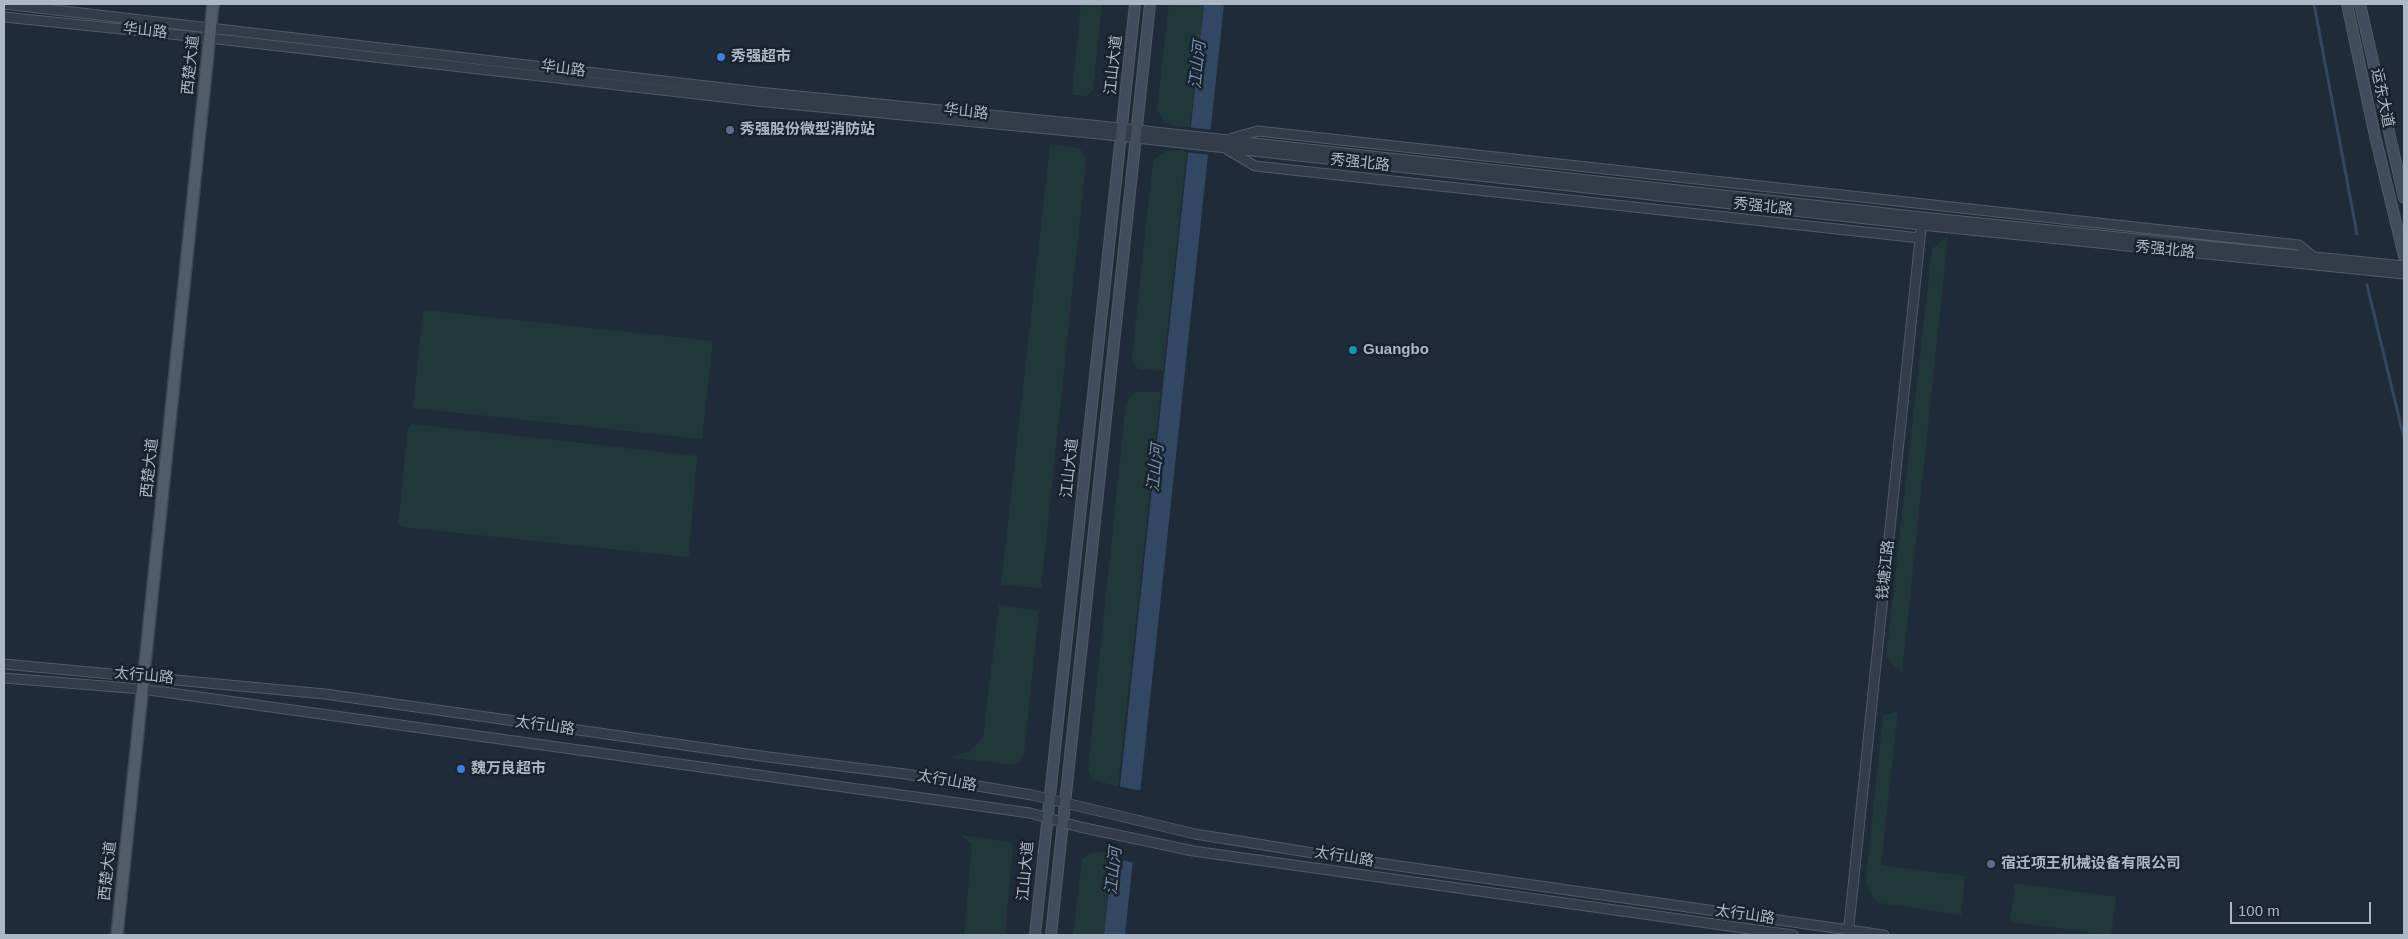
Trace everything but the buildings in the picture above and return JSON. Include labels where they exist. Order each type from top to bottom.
[{"type":"main road","name":"西楚大道","points":[[117,935],[213,4]]},
{"type":"main road","name":"江山大道","points":[[1035,935],[1048,799],[1135,4]]},
{"type":"main road","name":"江山大道","points":[[1051,935],[1150,4]]},
{"type":"main road","name":"运东大道","points":[[2347,4],[2375,136],[2404,256]]},
{"type":"main road","name":"运东大道","points":[[2360,4],[2404,198]]},
{"type":"street","name":"华山路","points":[[4,4],[757,102],[1122,132]]},
{"type":"street","name":"华山路","points":[[4,17],[210,32]]},
{"type":"street","name":"秀强北路","points":[[1122,132],[2404,274]]},
{"type":"street","points":[[1222,143],[1258,132],[2299,245],[2315,258]]},
{"type":"street","points":[[1222,143],[1255,166],[1920,238]]},
{"type":"street","name":"钱塘江路","points":[[1848,933],[1924,204]]},
{"type":"street","name":"秀强北路","points":[[1922,221],[2404,266]]},
{"type":"street","name":"太行山路","points":[[4,664],[325,694],[768,757],[905,774],[1064,802],[1102,813],[1195,834],[1848,933],[1884,935]]},
{"type":"street","name":"太行山路","points":[[4,678],[142,689],[1030,813],[1193,851],[1793,935]]},
{"type":"green space","points":[[1081,4],[1102,4],[1093,90],[1087,96],[1072,95]]},
{"type":"green space","points":[[1169,4],[1204,4],[1190,128],[1169,124],[1162,118],[1157,107]]},
{"type":"green space","points":[[1050,144],[1079,148],[1085,156],[1086,163],[1041,588],[1001,585]]},
{"type":"green space","points":[[1187,150],[1163,371],[1139,369],[1133,363],[1132,357],[1153,160],[1166,151]]},
{"type":"green space","points":[[1948,236],[1902,673],[1886,657],[1932,249]]},
{"type":"green space","points":[[423,310],[713,341],[702,439],[413,408]]},
{"type":"green space","points":[[1135,392],[1161,392],[1118,787],[1091,779],[1088,768],[1126,402]]},
{"type":"green space","points":[[411,424],[697,456],[689,555],[687,557],[402,527],[398,524],[408,428]]},
{"type":"green space","points":[[999,605],[1039,611],[1024,753],[1021,761],[1013,765],[948,757],[970,751],[983,737]]},
{"type":"green space","points":[[1898,711],[1881,865],[1965,876],[1961,915],[1879,903],[1873,898],[1869,889],[1866,878],[1883,715]]},
{"type":"green space","points":[[961,835],[1011,842],[1013,848],[1005,935],[964,935],[972,844]]},
{"type":"green space","points":[[1091,853],[1112,853],[1104,935],[1073,935],[1082,859]]},
{"type":"green space","points":[[2015,883],[2116,897],[2111,935],[2010,922]]},
{"type":"water","name":"江山河","points":[[1204,4],[1224,4],[1125,935],[1104,935]]},
{"type":"pier","points":[[1187,127],[1213,130],[1211,155],[1184,152]]},
{"type":"pier","points":[[1116,786],[1143,791],[1135,863],[1109,857]]},
{"type":"waterway","points":[[2314,4],[2357,234]]},
{"type":"waterway","points":[[2367,285],[2404,438]]},
{"type":"place","name":"秀强超市","points":[[721,57]]},
{"type":"place","name":"秀强股份微型消防站","points":[[730,130]]},
{"type":"place","name":"Guangbo","points":[[1353,350]]},
{"type":"place","name":"魏万良超市","points":[[461,769]]},
{"type":"place","name":"宿迁项王机械设备有限公司","points":[[1991,864]]}]
